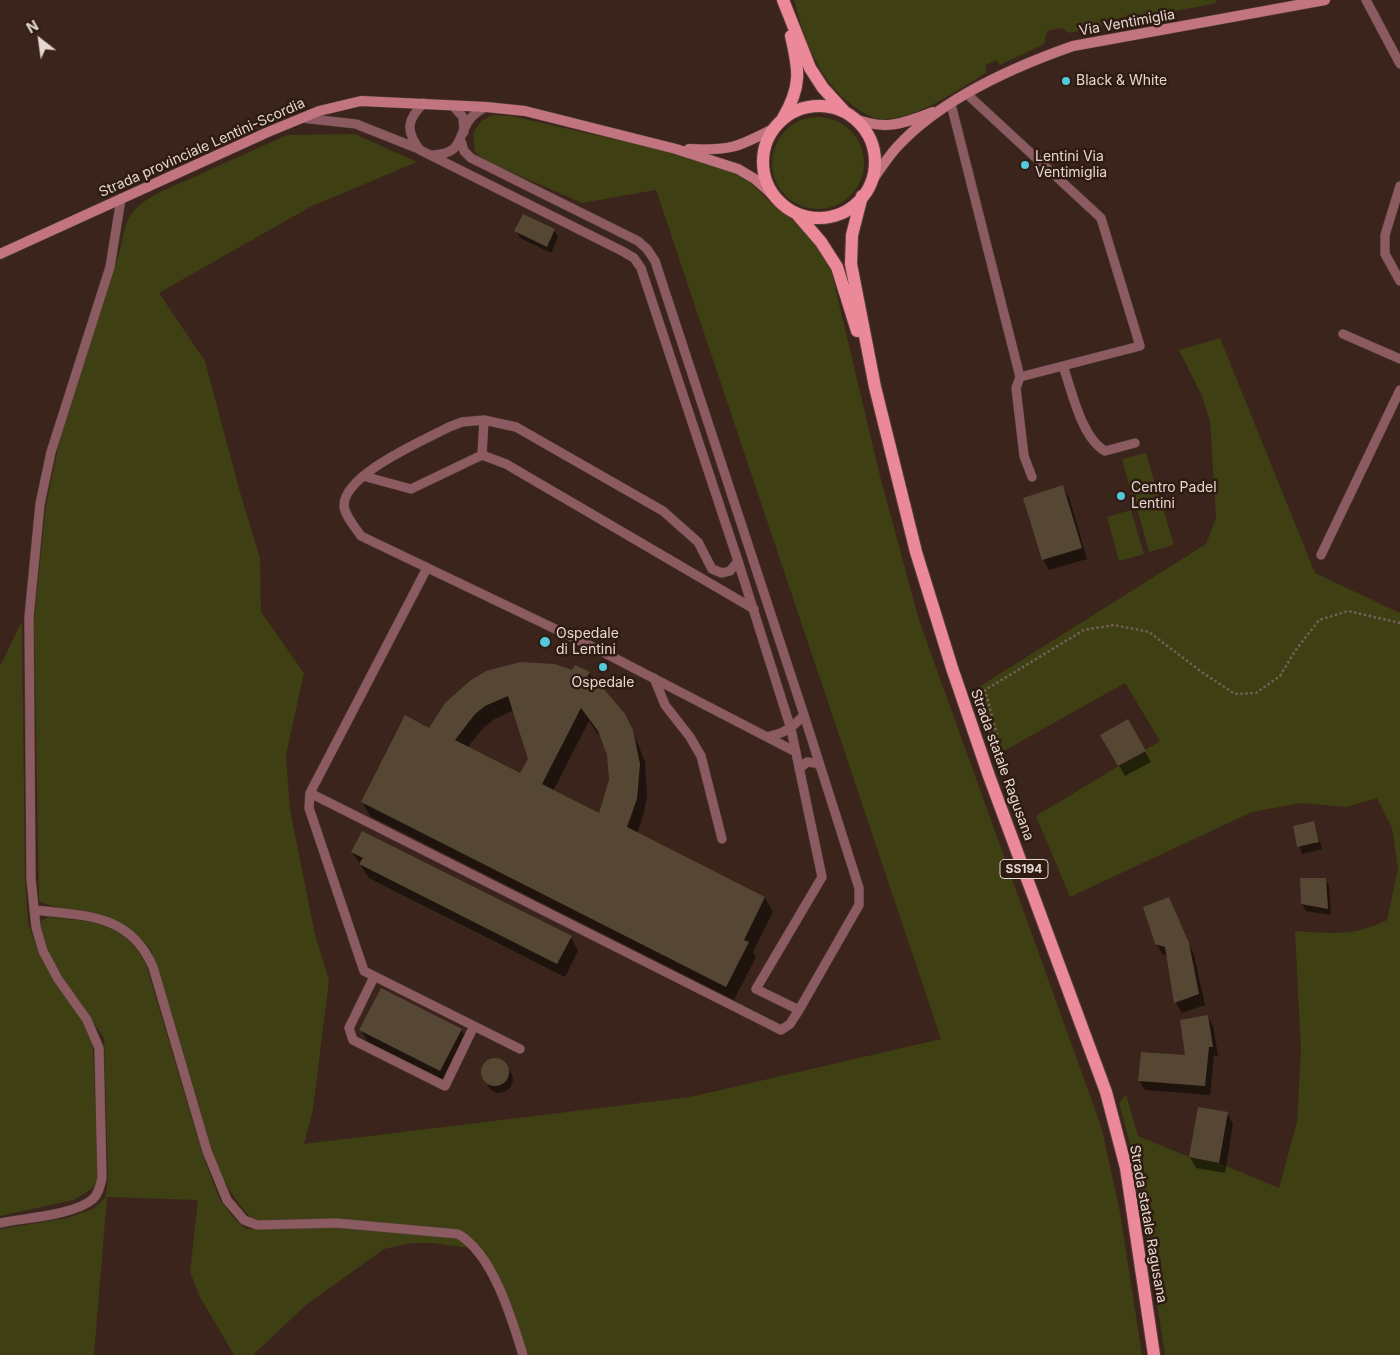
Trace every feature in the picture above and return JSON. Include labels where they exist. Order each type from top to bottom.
[{"type":"main road","points":[[783,0],[810,68],[823,88],[863,129],[872,146],[874,165],[870,184],[862,196],[848,209],[830,216],[815,218],[796,213],[784,206],[774,196],[765,179],[763,159],[766,145],[796,92],[799,75],[783,0]]},
{"type":"main road","points":[[778,124],[798,110],[812,107],[827,107],[849,116]]},
{"type":"main road","points":[[862,196],[852,235],[851,264],[875,387]]},
{"type":"main road","points":[[796,213],[821,242],[837,268],[875,387]]},
{"type":"main road","name":"Strada statale Ragusana","points":[[875,387],[916,552],[952,668],[989,776],[1106,1092],[1126,1168],[1154,1355]]},
{"type":"street","name":"Via Ventimiglia","points":[[948,106],[1010,71],[1073,46],[1325,0]]},
{"type":"street","name":"Strada provinciale Lentini-Scordia","points":[[0,254],[318,111],[361,101],[424,103]]},
{"type":"street","points":[[424,103],[525,111],[676,149],[738,169],[755,179],[774,196]]},
{"type":"street","points":[[849,116],[871,125],[882,126],[909,122],[948,106]]},
{"type":"street","points":[[870,184],[896,148],[912,132],[948,106]]},
{"type":"street","points":[[676,149],[719,151],[739,147],[778,124]]},
{"type":"lane","points":[[1366,0],[1400,64]]},
{"type":"lane","points":[[968,95],[1101,218],[1140,346],[1020,377]]},
{"type":"lane","points":[[420,150],[412,139],[409,125],[414,112],[424,103]]},
{"type":"lane","points":[[454,106],[462,118],[464,132]]},
{"type":"lane","points":[[948,106],[1020,377],[1016,388],[1024,456],[1032,477]]},
{"type":"lane","points":[[433,155],[444,154],[454,150],[461,141],[469,121],[486,107]]},
{"type":"lane","points":[[302,118],[356,124],[433,155],[622,251],[634,258],[642,268],[754,609],[791,729],[796,752],[822,877],[756,989],[799,1010]]},
{"type":"lane","points":[[310,793],[781,1030],[790,1024],[799,1010],[859,905],[859,888],[655,262],[647,249],[638,241],[471,158],[464,151],[461,141]]},
{"type":"lane","points":[[1400,186],[1385,235],[1385,254],[1400,281]]},
{"type":"lane","points":[[0,1223],[86,1204],[99,1192],[102,1178],[99,1048],[87,1020],[58,978],[43,951],[34,910],[31,879],[29,617],[40,504],[59,423],[110,267],[121,198]]},
{"type":"lane","points":[[1343,334],[1400,359]]},
{"type":"lane","points":[[1062,366],[1086,433],[1096,446],[1105,451],[1135,443]]},
{"type":"lane","points":[[1322,555],[1400,390]]},
{"type":"lane","points":[[738,561],[730,571],[722,573],[712,569],[698,542],[663,511],[516,426],[484,420],[462,422],[449,427],[363,476],[347,492],[344,506],[350,520],[361,536],[654,678],[796,752]]},
{"type":"lane","points":[[482,455],[484,420]]},
{"type":"lane","points":[[363,476],[411,489],[482,455],[506,464],[754,609]]},
{"type":"lane","points":[[692,574],[700,571],[707,560]]},
{"type":"lane","points":[[427,568],[310,793],[309,808],[364,971],[520,1049]]},
{"type":"lane","points":[[654,678],[665,705],[701,756],[722,839]]},
{"type":"lane","points":[[767,736],[782,734],[791,729],[804,715]]},
{"type":"lane","points":[[799,769],[806,762],[820,766]]},
{"type":"lane","points":[[34,910],[108,921],[139,941],[153,967],[207,1151],[227,1200],[244,1220],[257,1225],[336,1223],[458,1234],[474,1246],[491,1272],[523,1355]]},
{"type":"lane","points":[[374,977],[349,1028],[353,1040],[436,1082],[445,1086],[474,1026]]},
{"type":"path","points":[[1006,769],[985,690],[1084,630],[1114,625],[1149,632],[1235,694],[1256,693],[1280,676],[1295,651],[1319,620],[1348,611],[1400,623]]},
{"type":"shaded area","points":[[794,0],[1217,0],[1216,3],[1069,33],[1062,28],[1047,31],[1044,44],[1000,65],[996,60],[986,65],[986,73],[937,102],[896,118],[879,119],[871,117],[842,97],[823,73],[803,30]]},
{"type":"shaded area","points":[[493,115],[511,116],[667,151],[735,173],[750,182],[772,204],[798,224],[819,250],[831,270],[880,476],[919,620],[1102,1129],[1120,1212],[1142,1355],[528,1355],[510,1304],[495,1271],[486,1256],[474,1242],[460,1231],[337,1220],[254,1220],[241,1207],[221,1174],[207,1135],[151,950],[125,926],[112,920],[71,911],[39,901],[34,620],[46,505],[63,424],[120,250],[127,223],[139,205],[156,194],[287,135],[355,134],[417,162],[310,207],[159,293],[205,361],[240,492],[260,558],[261,612],[304,673],[286,755],[290,810],[315,935],[329,980],[313,1110],[304,1144],[690,1097],[941,1039],[656,190],[582,203],[488,162],[475,152],[473,133],[481,121]]},
{"type":"shaded area","points":[[818,117],[836,120],[851,130],[861,145],[864,163],[861,181],[851,196],[836,206],[818,209],[800,206],[785,196],[775,181],[772,163],[775,145],[785,130],[800,120]]},
{"type":"shaded area","points":[[1220,338],[1315,573],[1400,613],[1400,1355],[1165,1355],[1135,1162],[1119,1103],[1126,1094],[1138,1136],[1189,1157],[1219,1163],[1279,1188],[1297,1122],[1301,1052],[1295,931],[1342,933],[1364,929],[1387,920],[1398,869],[1392,828],[1377,798],[1346,807],[1301,803],[1252,812],[1070,897],[1036,816],[1160,741],[1125,683],[995,756],[974,690],[1206,544],[1216,518],[1210,421],[1202,396],[1179,350]]},
{"type":"shaded area","points":[[1146,453],[1159,497],[1134,503],[1122,459]]},
{"type":"shaded area","points":[[1161,501],[1174,545],[1149,552],[1137,508]]},
{"type":"shaded area","points":[[1131,510],[1144,554],[1119,561],[1107,517]]},
{"type":"shaded area","points":[[22,621],[25,877],[28,923],[37,948],[55,982],[88,1026],[93,1048],[98,1177],[93,1188],[74,1200],[0,1216],[0,666]]},
{"type":"shaded area","points":[[48,917],[92,922],[116,931],[137,950],[146,964],[203,1156],[220,1200],[234,1218],[246,1229],[335,1227],[456,1237],[469,1248],[433,1243],[412,1243],[384,1249],[306,1305],[253,1355],[234,1355],[200,1297],[190,1272],[198,1200],[107,1197],[94,1355],[0,1355],[0,1229],[67,1218],[93,1209],[106,1197],[108,1176],[104,1038],[62,977],[48,950],[40,922]]},
{"type":"building","points":[[523,214],[555,229],[547,247],[514,231]]},
{"type":"building","points":[[1063,485],[1082,548],[1042,560],[1023,498]]},
{"type":"building","points":[[520,662],[555,664],[572,670],[575,665],[590,672],[587,677],[602,687],[625,714],[633,730],[640,764],[637,799],[627,827],[765,897],[744,940],[749,942],[726,987],[361,802],[405,715],[429,728],[445,703],[471,680],[486,671]],"holes":[[[508,696],[528,759],[520,773],[455,740],[475,714],[485,706]],[[581,708],[598,731],[607,755],[609,780],[599,813],[542,784]]]},
{"type":"building","points":[[1128,719],[1146,751],[1118,766],[1100,735]]},
{"type":"building","points":[[1314,821],[1319,842],[1297,847],[1293,826]]},
{"type":"building","points":[[362,831],[572,936],[557,964],[359,864],[363,858],[351,852]]},
{"type":"building","points":[[1300,878],[1326,878],[1328,909],[1301,904]]},
{"type":"building","points":[[1169,897],[1189,943],[1199,994],[1174,1003],[1165,947],[1155,944],[1143,907]]},
{"type":"building","points":[[381,988],[462,1029],[440,1071],[359,1030]]},
{"type":"building","points":[[1208,1015],[1213,1047],[1209,1047],[1205,1086],[1138,1081],[1141,1052],[1185,1055],[1180,1020]]},
{"type":"building","points":[[495,1058],[505,1062],[509,1072],[505,1082],[495,1086],[485,1082],[481,1072],[485,1062]]},
{"type":"building","points":[[1198,1107],[1228,1112],[1219,1163],[1189,1157]]},
{"type":"place","name":"Black & White","points":[[1066,81]]},
{"type":"place","name":"Lentini Via Ventimiglia","points":[[1025,165]]},
{"type":"place","name":"Centro Padel Lentini","points":[[1121,496]]},
{"type":"place","name":"Ospedale di Lentini","points":[[545,642]]},
{"type":"place","name":"Ospedale","points":[[603,667]]}]
